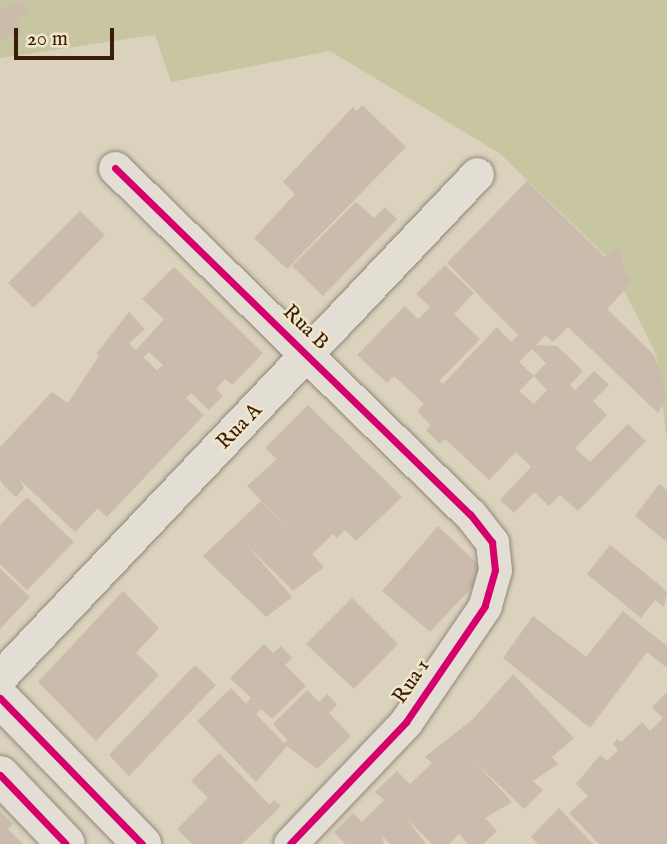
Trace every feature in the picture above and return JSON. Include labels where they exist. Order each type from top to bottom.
[{"type":"street","name":"Rua B","points":[[115,168],[470,514]]},
{"type":"street","name":"Rua A","points":[[0,677],[477,174]]},
{"type":"street","name":"Rua 1","points":[[290,844],[406,722],[485,606],[495,570],[492,542],[470,514]]},
{"type":"street","points":[[0,698],[142,844]]},
{"type":"street","points":[[0,775],[66,844]]},
{"type":"shaded area","points":[[0,0],[667,0],[667,441],[656,354],[607,257],[499,153],[330,51],[171,82],[155,35],[0,58]]},
{"type":"building","points":[[22,0],[30,12],[16,19],[23,35],[13,39],[11,34],[0,42],[0,10]]},
{"type":"building","points":[[362,105],[406,147],[287,269],[254,238],[295,194],[283,182],[353,107],[357,111]]},
{"type":"building","points":[[527,181],[605,257],[616,247],[620,251],[625,275],[633,281],[607,309],[654,355],[665,386],[661,391],[667,397],[658,413],[568,327],[553,342],[545,335],[536,345],[557,346],[583,371],[570,385],[575,390],[594,371],[609,385],[593,401],[607,415],[575,448],[590,462],[628,424],[646,441],[578,511],[560,495],[549,506],[534,492],[514,513],[500,500],[531,467],[516,452],[489,480],[445,439],[440,444],[426,430],[431,425],[417,411],[424,404],[394,376],[387,383],[357,355],[405,306],[418,319],[430,307],[416,294],[445,265],[474,293],[454,314],[480,339],[439,381],[443,384],[497,327],[511,342],[518,335],[447,263]],"holes":[[[532,349],[546,363],[534,376],[519,362]],[[534,376],[547,390],[534,404],[519,391]]]},
{"type":"building","points":[[356,202],[374,218],[385,207],[397,219],[323,296],[292,266]]},
{"type":"building","points":[[80,211],[105,235],[34,308],[8,283]]},
{"type":"building","points":[[174,267],[263,353],[232,385],[225,379],[216,389],[223,396],[209,410],[191,393],[186,398],[204,415],[107,517],[98,508],[75,532],[20,480],[24,488],[16,497],[5,487],[0,480],[0,447],[52,392],[68,403],[99,356],[96,354],[129,312],[145,329],[129,343],[136,350],[164,319],[142,299]],"holes":[[[149,352],[163,365],[157,370],[143,357]]]},
{"type":"building","points":[[308,405],[402,497],[356,541],[345,530],[337,538],[333,534],[312,554],[324,567],[293,591],[246,544],[292,597],[266,617],[203,556],[261,501],[302,542],[247,486],[277,459],[265,448]]},
{"type":"building","points":[[659,484],[667,490],[667,542],[635,516]]},
{"type":"building","points":[[27,497],[74,542],[27,590],[0,564],[0,525]]},
{"type":"building","points":[[438,526],[486,572],[430,632],[382,591]]},
{"type":"building","points":[[610,545],[662,587],[667,593],[664,607],[655,600],[641,618],[587,574]]},
{"type":"building","points":[[0,568],[30,597],[0,629]]},
{"type":"building","points":[[123,591],[159,628],[136,653],[159,675],[96,741],[38,682]]},
{"type":"building","points":[[352,598],[398,644],[354,689],[306,644]]},
{"type":"building","points":[[623,611],[667,646],[667,668],[647,652],[590,728],[503,658],[533,616],[586,657]]},
{"type":"building","points":[[264,644],[273,653],[281,646],[292,658],[285,665],[306,686],[272,719],[261,709],[256,714],[284,743],[287,740],[273,724],[307,690],[319,702],[327,694],[337,705],[329,713],[351,736],[317,769],[287,746],[256,782],[197,721],[231,688],[246,704],[251,698],[230,678]]},
{"type":"building","points":[[195,665],[216,685],[129,776],[109,755]]},
{"type":"building","points":[[513,674],[574,738],[552,757],[558,764],[533,781],[543,790],[524,809],[473,760],[512,802],[485,818],[497,831],[483,844],[468,844],[459,834],[449,844],[432,844],[407,819],[426,844],[390,844],[382,836],[384,844],[345,844],[334,832],[353,813],[362,822],[384,800],[375,792],[397,771],[410,784],[432,763],[425,757],[473,719]]},
{"type":"building","points":[[667,692],[667,844],[599,844],[569,813],[588,796],[576,784],[600,755],[607,761],[618,750],[613,744],[617,739],[621,742],[642,722],[650,731],[663,718],[652,707]]},
{"type":"building","points":[[219,753],[270,805],[274,800],[281,806],[242,844],[192,844],[177,829],[208,798],[191,781]]},
{"type":"building","points":[[559,808],[593,844],[538,844],[531,837]]},
{"type":"building","points":[[0,811],[13,824],[8,829],[23,844],[0,844]]},
{"type":"cycle path","points":[[115,168],[470,514],[492,542],[495,570],[485,606],[406,722],[290,844]]},
{"type":"cycle path","points":[[0,698],[142,844]]},
{"type":"cycle path","points":[[0,775],[66,844]]}]
